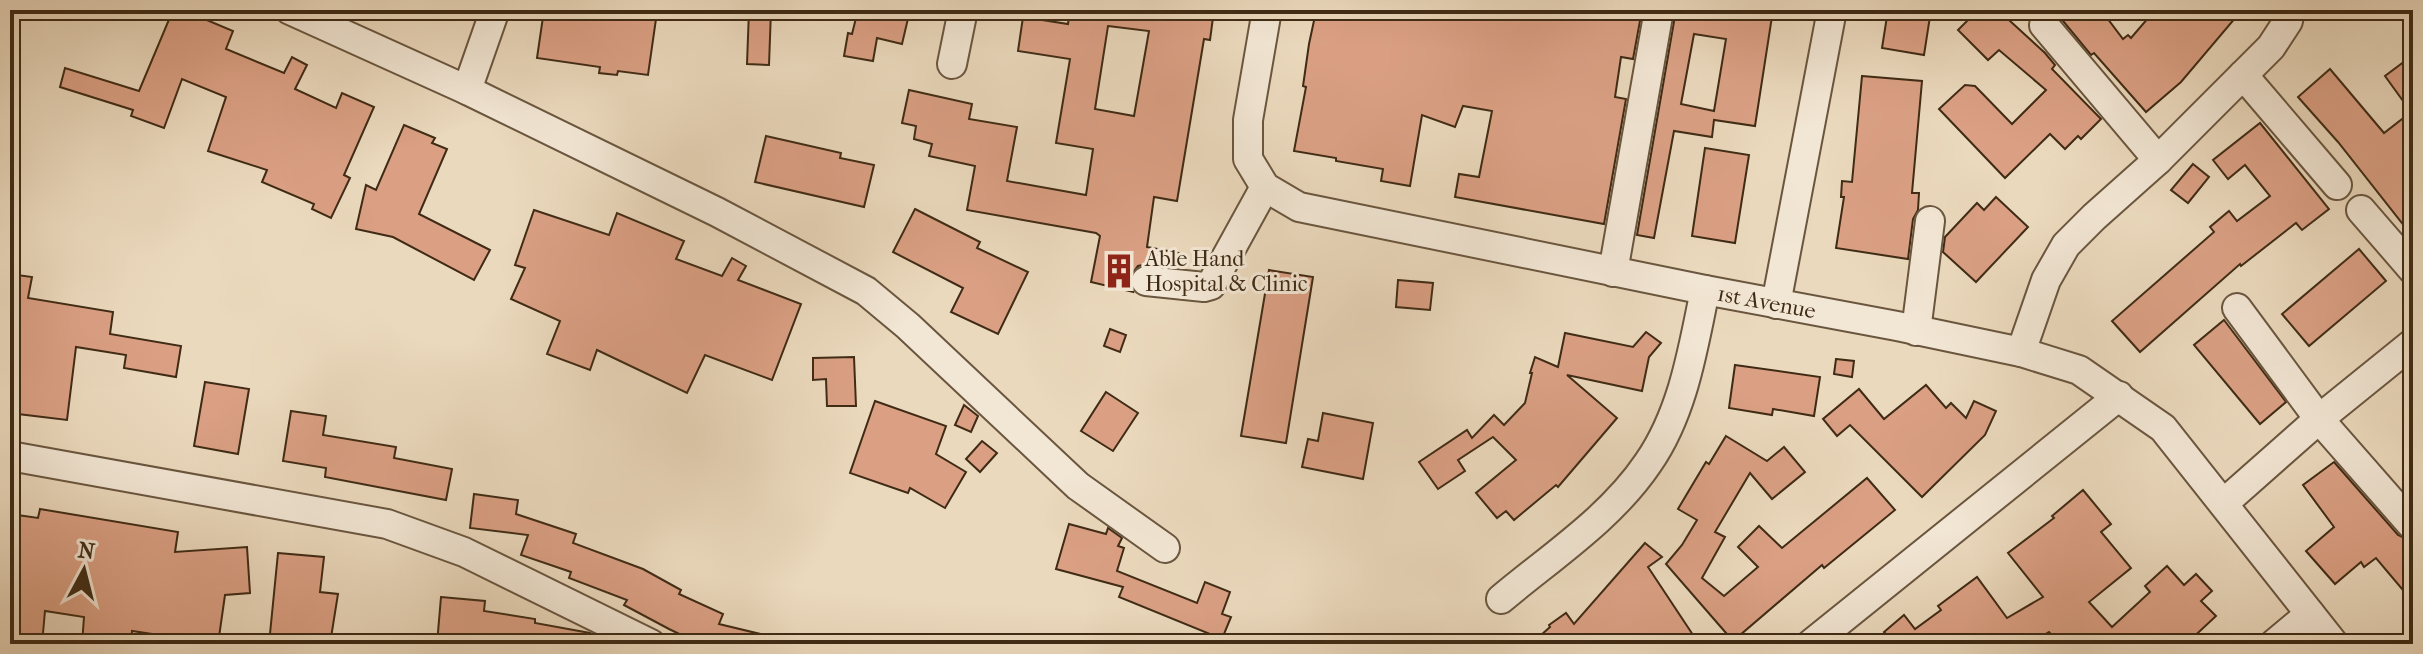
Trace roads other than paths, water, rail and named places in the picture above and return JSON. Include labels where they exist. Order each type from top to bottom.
[{"type":"street","points":[[290,10],[467,90],[717,212],[866,291],[908,326],[1078,486],[1165,548]]},
{"type":"street","points":[[467,90],[495,10]]},
{"type":"street","points":[[952,64],[963,10]]},
{"type":"street","points":[[1146,281],[1204,287],[1211,285],[1265,187],[1248,159],[1248,120],[1267,10]]},
{"type":"street","points":[[1613,272],[1659,10]]},
{"type":"street","points":[[1776,304],[1832,10]]},
{"type":"street","points":[[2021,352],[2046,280],[2066,245],[2158,160],[2271,47],[2288,21],[2290,10]]},
{"type":"street","points":[[2044,25],[2158,160]]},
{"type":"street","points":[[2243,75],[2337,185]]},
{"type":"street","name":"1st Avenue","points":[[1265,187],[1299,207],[2021,352],[2079,370],[2163,428],[2334,644]]},
{"type":"street","points":[[2361,210],[2413,270]]},
{"type":"street","points":[[1916,331],[1930,221]]},
{"type":"street","points":[[1501,599],[1618,501],[1650,462],[1676,410],[1705,290]]},
{"type":"street","points":[[2237,308],[2319,419],[2411,524]]},
{"type":"street","points":[[2224,503],[2319,419],[2413,343]]},
{"type":"street","points":[[1811,644],[2119,396]]},
{"type":"street","points":[[10,456],[387,524],[464,552],[651,644]]},
{"type":"street","points":[[2274,644],[2310,614]]},
{"type":"place","name":"Able Hand Hospital & Clinic","points":[[1119,271]]}]
